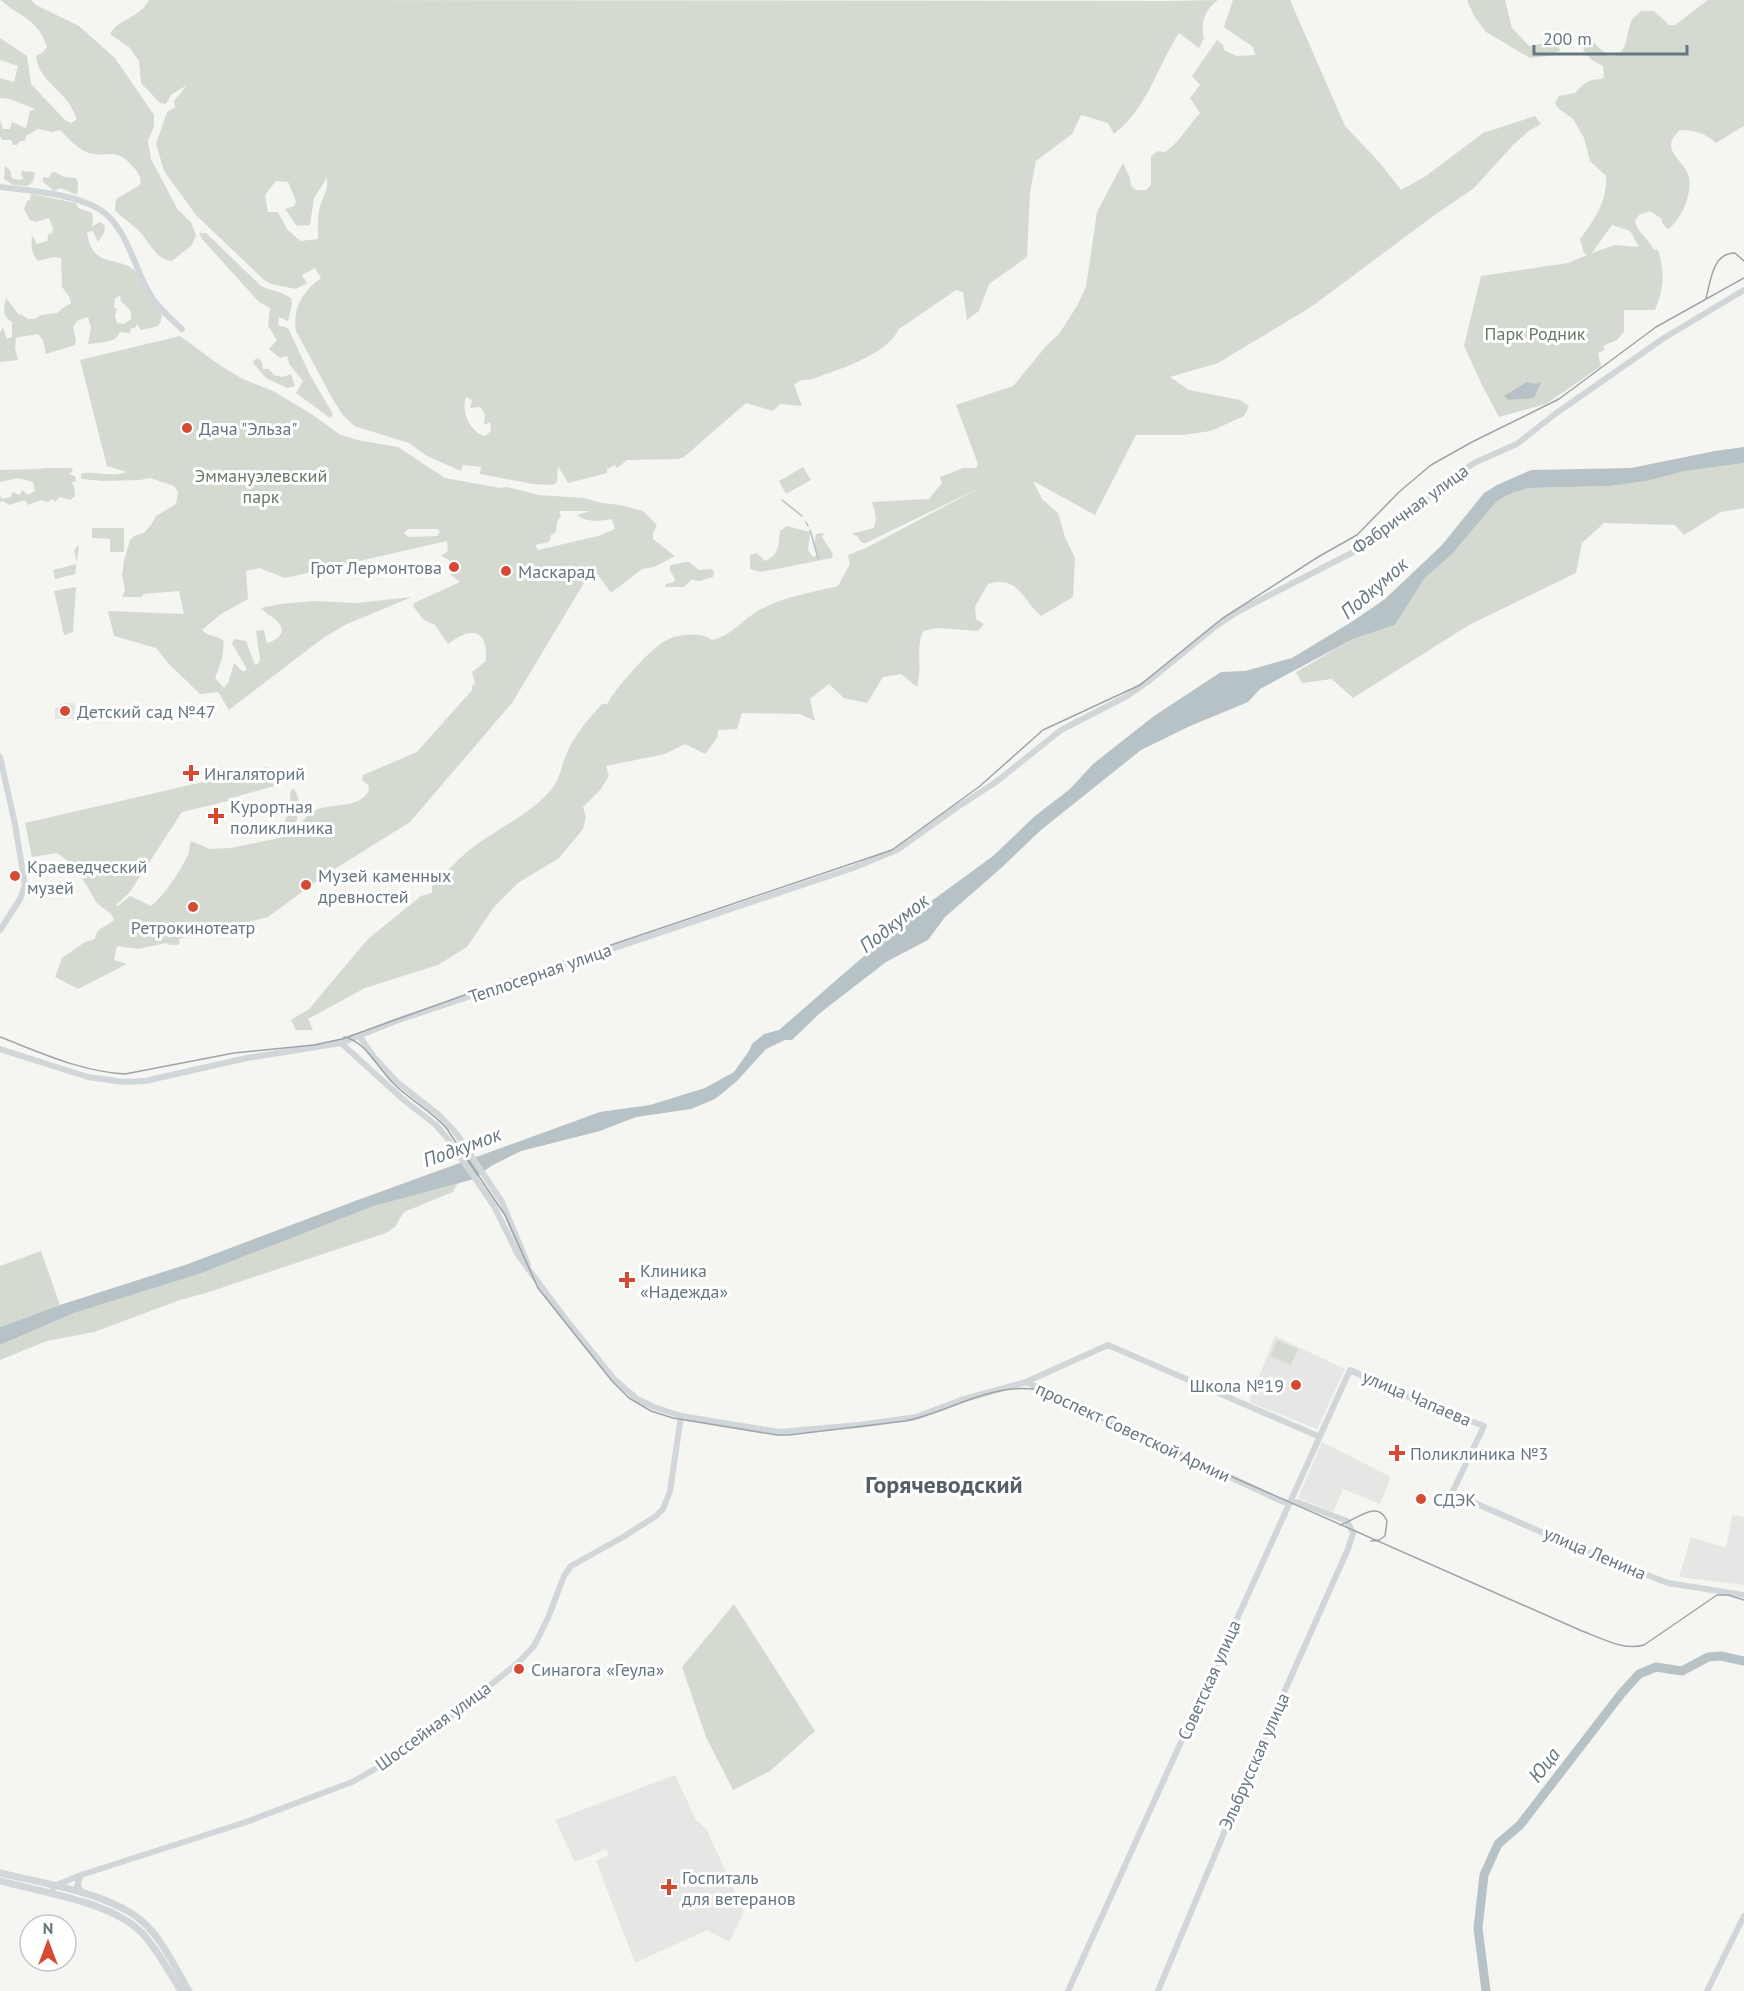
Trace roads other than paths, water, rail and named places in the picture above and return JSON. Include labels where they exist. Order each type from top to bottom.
[{"type":"main road","points":[[0,187],[51,194],[97,208],[109,218],[122,237],[153,298],[182,329]]},
{"type":"main road","name":"Фабричная улица","points":[[1044,742],[1061,730],[1127,696],[1216,627],[1254,602],[1367,545],[1460,472],[1476,462],[1517,444],[1555,414],[1664,338],[1744,290]]},
{"type":"main road","name":"Теплосерная улица","points":[[0,1049],[88,1077],[123,1083],[145,1082],[247,1058],[341,1043],[396,1022],[853,868],[897,850],[996,782],[1044,742]]},
{"type":"main road","points":[[0,757],[25,885],[20,899],[0,930]]},
{"type":"main road","name":"проспект Советской Армии","points":[[360,1037],[374,1057],[396,1081],[439,1115],[456,1133],[502,1202],[534,1276]]},
{"type":"main road","name":"проспект Советской Армии","points":[[341,1043],[405,1101],[436,1125],[448,1139],[494,1206],[518,1255],[614,1379],[637,1399],[681,1416],[779,1432],[916,1417],[962,1400],[1026,1382],[1288,1503],[1297,1502],[1347,1521],[1353,1533]]},
{"type":"main road","points":[[1026,1382],[1108,1345],[1320,1437]]},
{"type":"main road","name":"Советская улица","points":[[1068,1991],[1350,1370]]},
{"type":"main road","name":"улица Чапаева","points":[[1350,1370],[1413,1399],[1484,1426],[1452,1493]]},
{"type":"main road","name":"Шоссейная улица","points":[[54,1886],[81,1875],[246,1822],[352,1782],[387,1762],[432,1731],[518,1663],[534,1646],[548,1618],[564,1576],[571,1566],[641,1526],[663,1509],[670,1491],[681,1416]]},
{"type":"main road","name":"улица Ленина","points":[[1452,1493],[1668,1583],[1688,1588],[1744,1595]]},
{"type":"main road","name":"Эльбрусская улица","points":[[1158,1991],[1264,1735],[1348,1549],[1353,1533]]},
{"type":"main road","points":[[0,1873],[116,1904],[144,1923],[157,1939],[189,1991]]},
{"type":"main road","points":[[81,1875],[77,1886],[86,1895]]},
{"type":"main road","points":[[0,1881],[112,1912],[134,1926],[153,1946],[181,1991]]},
{"type":"main road","points":[[52,1894],[54,1886]]},
{"type":"main road","points":[[1707,1991],[1744,1916]]},
{"type":"waterway","points":[[782,500],[802,516]]},
{"type":"waterway","points":[[806,522],[808,526]]},
{"type":"waterway","points":[[810,530],[818,558]]},
{"type":"waterway","name":"Юца","points":[[1486,1991],[1478,1928],[1484,1875],[1498,1844],[1520,1825],[1639,1674],[1656,1667],[1682,1671],[1708,1657],[1721,1656],[1744,1661]]},
{"type":"tram line","points":[[1706,298],[1711,276],[1721,258],[1735,253],[1744,261]]},
{"type":"tram line","points":[[0,1037],[77,1065],[125,1074],[234,1053],[314,1045],[342,1039],[487,987],[892,850],[980,786],[1043,730],[1140,685],[1223,618],[1318,557],[1357,535],[1399,492],[1431,465],[1559,399],[1656,327],[1744,278]]},
{"type":"tram line","points":[[344,1037],[359,1044],[394,1084],[447,1129],[505,1215],[538,1288],[612,1381],[629,1398],[651,1411],[673,1418],[789,1435],[905,1421],[984,1395],[1000,1391],[1033,1389],[1613,1643],[1629,1646],[1644,1645],[1717,1595],[1728,1595],[1744,1600]]},
{"type":"tram line","points":[[1340,1525],[1366,1513],[1378,1511],[1387,1521],[1385,1536],[1371,1541]]},
{"type":"place","name":"Дача \"Эльза\"","points":[[187,428]]},
{"type":"place","name":"Грот Лермонтова","points":[[454,567]]},
{"type":"place","name":"Маскарад","points":[[506,571]]},
{"type":"place","name":"Детский сад №47","points":[[65,711]]},
{"type":"place","name":"Ингаляторий","points":[[191,773]]},
{"type":"place","name":"Курортная поликлиника","points":[[216,816]]},
{"type":"place","name":"Краеведческий музей","points":[[15,876]]},
{"type":"place","name":"Музей каменных древностей","points":[[306,885]]},
{"type":"place","name":"Ретрокинотеатр","points":[[193,907]]},
{"type":"place","name":"Клиника «Надежда»","points":[[627,1280]]},
{"type":"place","name":"Школа №19","points":[[1296,1385]]},
{"type":"place","name":"Поликлиника №3","points":[[1397,1453]]},
{"type":"place","name":"СДЭК","points":[[1421,1499]]},
{"type":"place","name":"Синагога «Геула»","points":[[519,1669]]},
{"type":"place","name":"Госпиталь для ветеранов","points":[[669,1887]]},
{"type":"district","name":"Горячеводский","points":[[944,1484]]},
{"type":"park label","name":"Парк Родник","points":[[1535,333]]},
{"type":"park label","name":"Эммануэлевский парк","points":[[261,485]]},
{"type":"water label","name":"Подкумок","points":[[1374,588]]},
{"type":"water label","name":"Подкумок","points":[[894,923]]},
{"type":"water label","name":"Подкумок","points":[[462,1147]]}]
